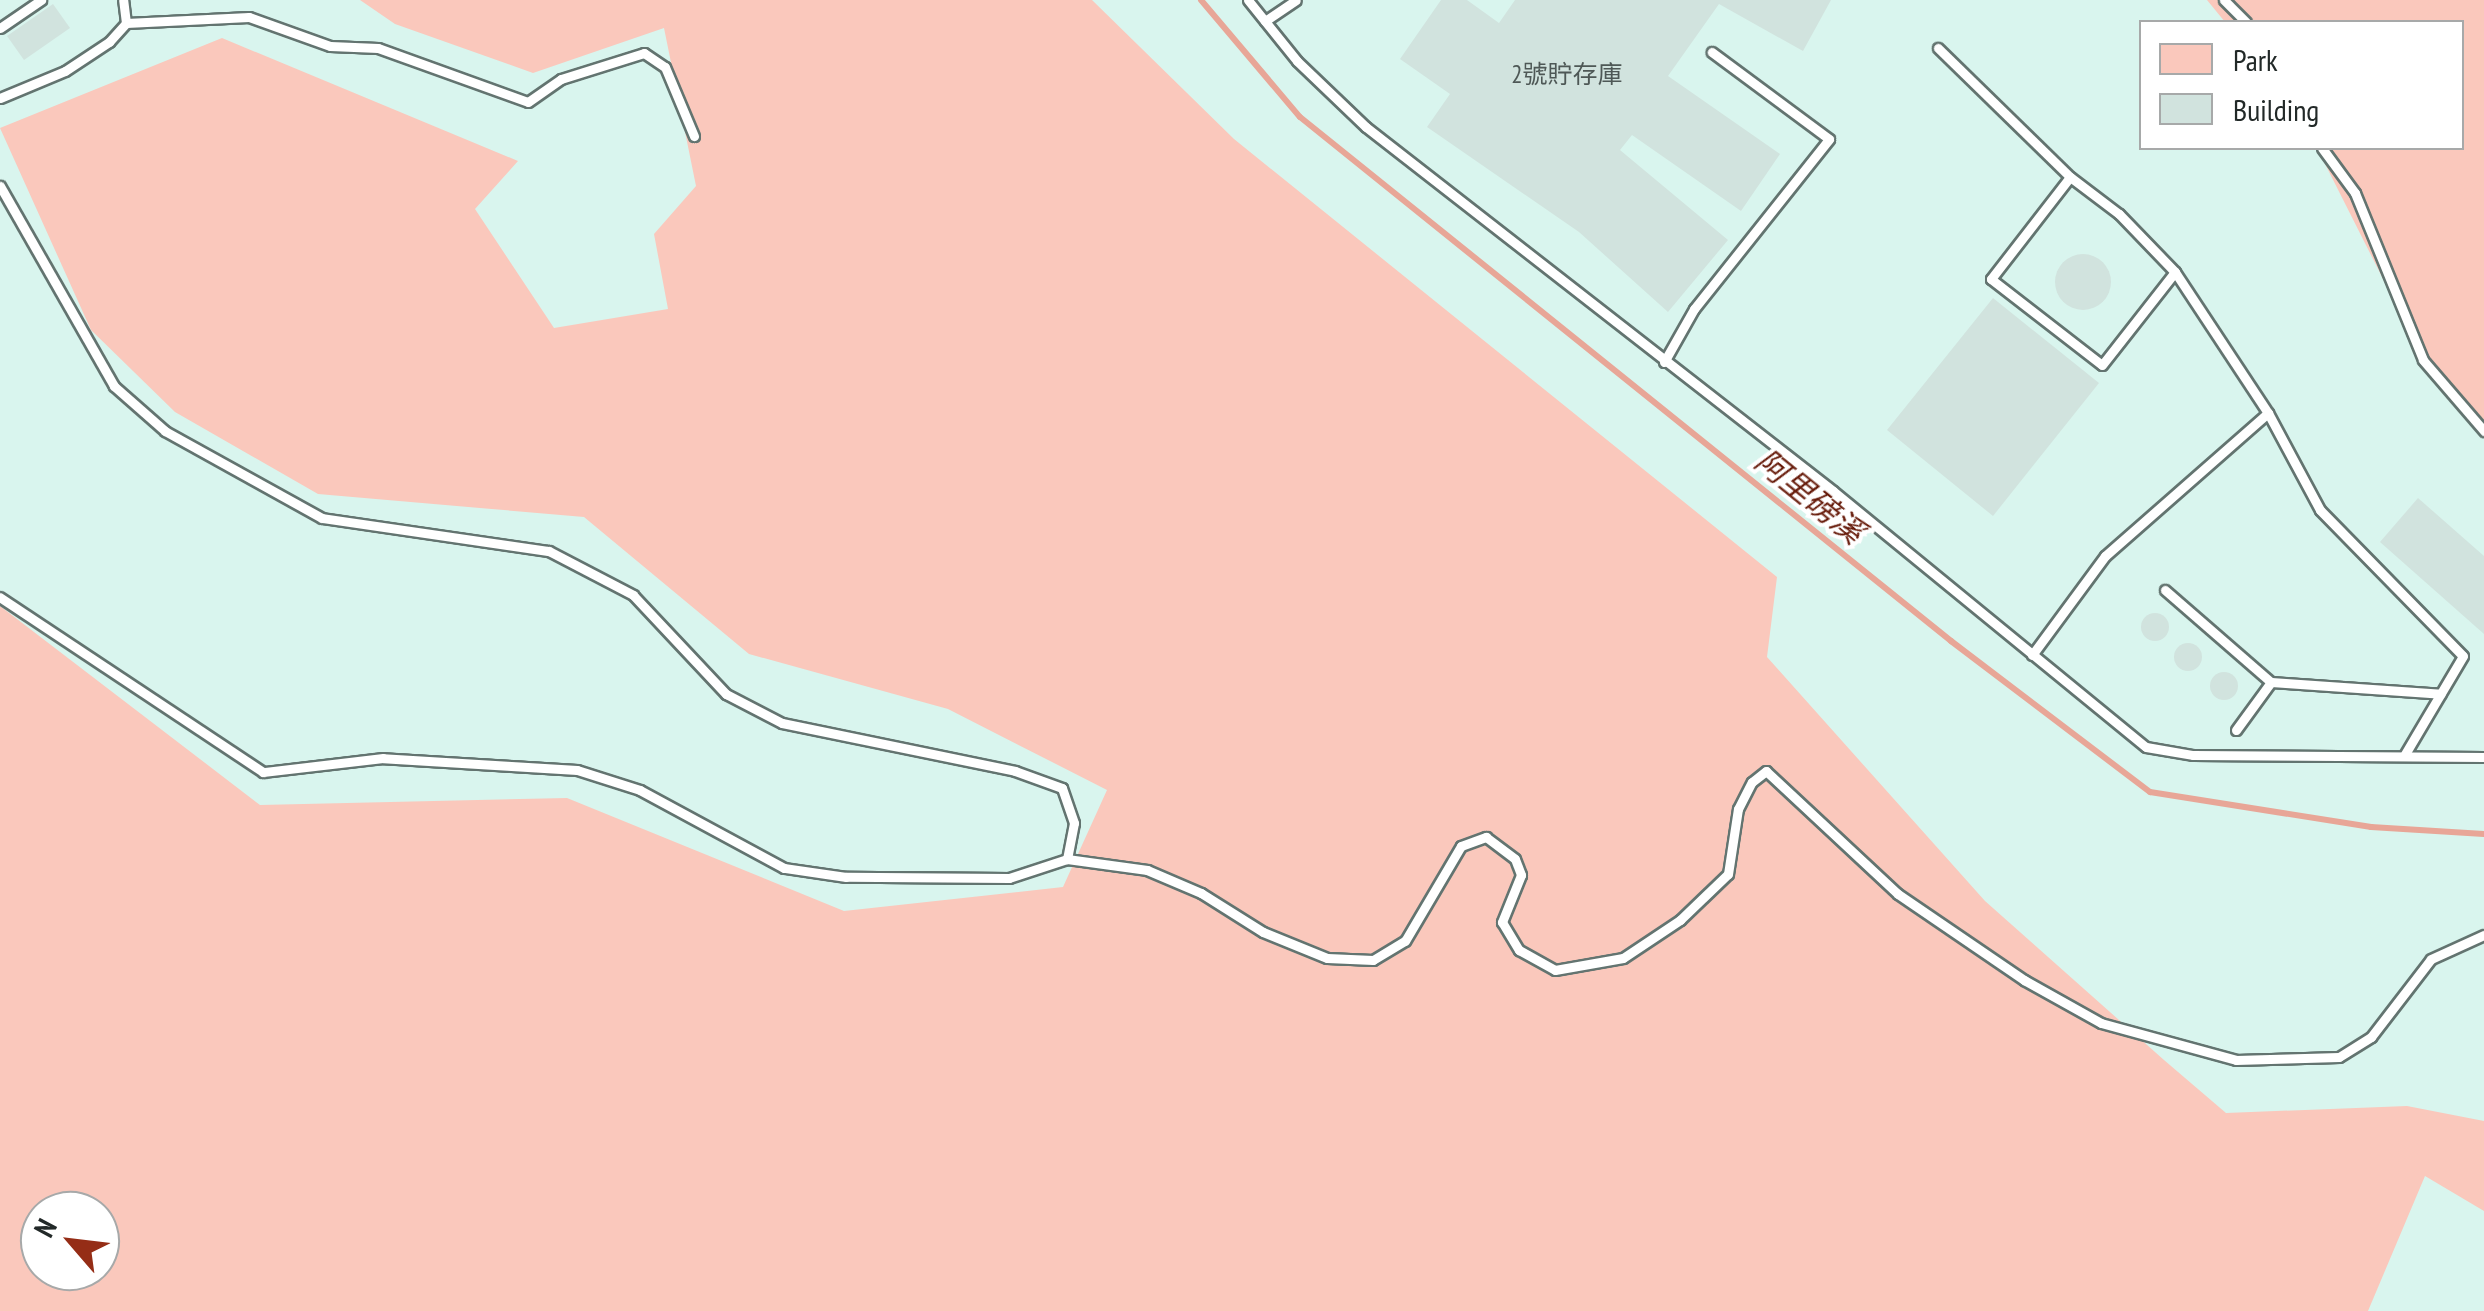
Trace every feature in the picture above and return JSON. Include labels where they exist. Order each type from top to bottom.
[{"type":"lane","points":[[0,28],[41,0]]},
{"type":"lane","points":[[124,0],[126,22]]},
{"type":"lane","points":[[1248,0],[1366,127],[2146,747],[2193,755],[2484,757]]},
{"type":"lane","points":[[1265,21],[1296,0]]},
{"type":"lane","points":[[2224,0],[2244,20]]},
{"type":"lane","points":[[0,98],[65,71],[126,22],[249,16],[330,46],[378,48],[528,102],[561,78],[644,53],[666,67],[694,136]]},
{"type":"lane","points":[[1938,48],[2070,177],[2119,214],[2174,272],[2268,413],[2320,510],[2463,656],[2406,754]]},
{"type":"lane","points":[[1664,362],[1694,309],[1829,139],[1712,52]]},
{"type":"lane","points":[[2323,150],[2355,193],[2424,360],[2484,431]]},
{"type":"lane","points":[[2070,177],[1992,279],[2102,365],[2174,272]]},
{"type":"lane","points":[[0,186],[114,386],[165,430],[322,518],[549,551],[632,595],[726,694],[782,723],[1015,770],[1062,788],[1074,823],[1067,860]]},
{"type":"lane","points":[[2032,655],[2105,556],[2268,413]]},
{"type":"lane","points":[[2164,590],[2271,682],[2441,694]]},
{"type":"lane","points":[[0,598],[262,772],[383,758],[577,770],[640,790],[784,868],[846,877],[1009,878],[1067,860],[1147,870],[1279,939],[1327,958],[1373,960],[1404,941],[1461,846],[1486,836],[1515,859],[1521,875],[1502,922],[1519,950],[1555,970],[1623,958],[1680,920],[1728,874],[1738,809],[1752,782],[1766,771],[1898,894],[2024,980],[2101,1023],[2236,1060],[2339,1057],[2371,1037],[2430,959],[2484,936]]},
{"type":"lane","points":[[2236,730],[2271,682]]},
{"type":"shaded area","points":[[0,0],[2484,0],[2484,1311],[2261,1311],[1431,1051],[0,820]]},
{"type":"green space","points":[[360,0],[1092,0],[1234,139],[1777,577],[1767,657],[1985,901],[2164,1060],[2226,1113],[2407,1106],[2484,1121],[2484,1211],[2425,1176],[2368,1311],[0,1311],[0,606],[260,805],[567,798],[844,911],[1063,887],[1107,790],[948,709],[749,654],[584,517],[318,494],[175,412],[91,330],[0,128],[222,38],[518,161],[475,209],[554,328],[668,309],[654,234],[696,186],[664,28],[533,73],[395,24]]},
{"type":"green space","points":[[2207,0],[2484,0],[2484,429],[2431,374],[2318,150],[2464,150],[2464,20],[2223,20]]},
{"type":"building","points":[[1441,0],[1467,0],[1499,23],[1515,0],[1831,0],[1803,51],[1719,4],[1668,76],[1780,154],[1741,211],[1632,135],[1620,150],[1728,240],[1668,312],[1579,232],[1427,127],[1450,94],[1400,59]]},
{"type":"building","points":[[53,4],[70,28],[24,60],[7,36]]},
{"type":"building","points":[[2083,254],[2103,262],[2111,282],[2103,302],[2083,310],[2063,302],[2055,282],[2063,262]]},
{"type":"building","points":[[1993,298],[2099,383],[1993,516],[1887,430]]},
{"type":"building","points":[[2418,498],[2484,556],[2484,634],[2380,542]]},
{"type":"building","points":[[2155,613],[2165,617],[2169,627],[2165,637],[2155,641],[2145,637],[2141,627],[2145,617]]},
{"type":"building","points":[[2188,643],[2198,647],[2202,657],[2198,667],[2188,671],[2178,667],[2174,657],[2178,647]]},
{"type":"building","points":[[2224,672],[2234,676],[2238,686],[2234,696],[2224,700],[2214,696],[2210,686],[2214,676]]},
{"type":"waterway","name":"阿里磅溪","points":[[1201,0],[1300,117],[1951,641],[2150,792],[2371,827],[2484,834]]}]
